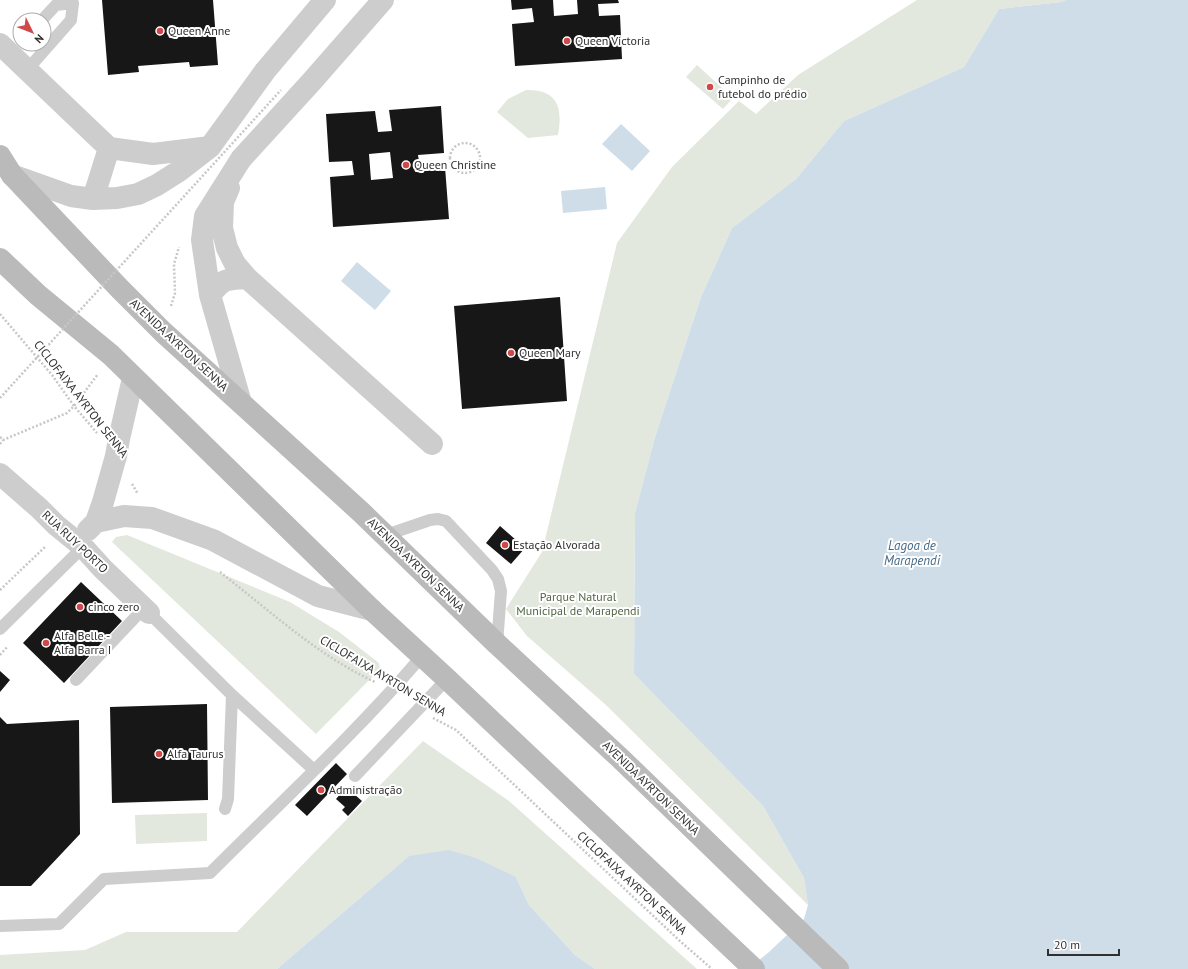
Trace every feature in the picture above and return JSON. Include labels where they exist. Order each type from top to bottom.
[{"type":"main road","name":"AVENIDA AYRTON SENNA","points":[[0,156],[12,175],[163,332],[386,535],[496,644],[620,758],[838,969]]},
{"type":"main road","points":[[0,259],[38,295],[111,356],[372,610],[754,969]]},
{"type":"street","points":[[12,175],[71,196],[93,199],[117,198],[138,194],[157,185],[179,172],[210,147],[265,71],[325,0]]},
{"type":"street","points":[[242,403],[210,295],[202,240],[205,216],[241,160],[374,3]]},
{"type":"street","points":[[10,48],[27,70],[109,148],[153,154],[210,147]]},
{"type":"street","points":[[93,199],[109,148]]},
{"type":"street","points":[[241,160],[223,202],[222,228],[235,264],[247,278],[432,444]]},
{"type":"street","points":[[210,295],[220,283],[229,279],[247,278]]},
{"type":"street","points":[[96,522],[116,456],[133,378]]},
{"type":"street","name":"RUA RUY PORTO","points":[[0,474],[56,525],[74,539],[146,610]]},
{"type":"street","points":[[74,539],[96,522],[124,516],[152,518],[213,540],[318,596],[372,610]]},
{"type":"lane","points":[[27,70],[71,20],[73,1],[56,5],[49,12]]},
{"type":"lane","points":[[386,535],[438,518],[446,521],[492,570],[498,579],[501,591],[496,644]]},
{"type":"lane","points":[[0,629],[74,539]]},
{"type":"lane","points":[[76,680],[146,610],[232,695],[314,770]]},
{"type":"lane","points":[[0,926],[59,924],[104,879],[210,873],[362,723],[422,656]]},
{"type":"lane","points":[[355,776],[447,679]]},
{"type":"lane","points":[[225,809],[228,799],[232,695]]},
{"type":"path","points":[[0,398],[281,90]]},
{"type":"path","points":[[460,144],[470,144],[478,150],[480,160],[479,165],[472,172],[462,174],[457,172],[451,165],[450,155],[452,150],[460,144]]},
{"type":"path","name":"CICLOFAIXA AYRTON SENNA","points":[[0,314],[52,375],[74,406],[116,456],[152,518]]},
{"type":"path","points":[[0,444],[3,440],[67,412],[74,406],[111,356]]},
{"type":"path","points":[[0,437],[3,440]]},
{"type":"path","points":[[0,590],[74,539]]},
{"type":"path","name":"CICLOFAIXA AYRTON SENNA","points":[[220,572],[325,654],[359,674],[393,690]]},
{"type":"path","points":[[0,655],[11,644]]},
{"type":"path","name":"CICLOFAIXA AYRTON SENNA","points":[[418,710],[456,730],[675,937],[712,969]]},
{"type":"green space","name":"Parque Natural Municipal de Marapendi","points":[[917,0],[1066,0],[1061,2],[999,9],[964,67],[844,121],[796,179],[732,228],[701,297],[655,437],[635,513],[634,674],[763,806],[804,878],[808,905],[606,705],[527,636],[506,609],[542,552],[617,243],[672,167],[739,101],[756,114],[798,75]]},
{"type":"green space","name":"Campinho de futebol do prédio","points":[[697,65],[733,98],[723,109],[686,77]]},
{"type":"green space","points":[[526,90],[545,93],[552,97],[556,102],[560,116],[558,135],[528,138],[497,112],[508,99]]},
{"type":"green space","points":[[127,535],[290,602],[339,632],[379,663],[380,669],[316,734],[112,542],[116,537]]},
{"type":"green space","points":[[423,741],[509,801],[697,969],[595,969],[575,955],[529,905],[516,877],[409,856],[277,969],[0,969],[0,955],[85,950],[126,932],[237,932]]},
{"type":"green space","points":[[207,813],[207,841],[136,844],[135,815]]},
{"type":"water","name":"Lagoa de Marapendi","points":[[1066,0],[1188,0],[1188,969],[748,969],[769,952],[804,919],[808,905],[804,878],[763,806],[634,674],[635,513],[655,437],[701,297],[732,228],[796,179],[844,121],[964,67],[999,9],[1061,2]]},
{"type":"water","points":[[621,124],[650,151],[632,171],[602,144]]},
{"type":"water","points":[[605,187],[607,209],[563,213],[561,191]]},
{"type":"water","points":[[357,262],[391,291],[375,310],[341,281]]},
{"type":"water","points":[[449,850],[476,858],[516,877],[529,905],[575,955],[595,969],[277,969],[409,856]]},
{"type":"building","name":"Queen Anne","points":[[102,0],[213,0],[218,65],[190,67],[189,62],[138,66],[139,72],[108,75]]},
{"type":"building","name":"Queen Victoria","points":[[511,0],[553,0],[554,16],[578,14],[577,0],[618,0],[619,3],[598,4],[599,16],[620,15],[622,59],[515,66],[512,24],[534,22],[532,8],[512,10]]},
{"type":"building","name":"Queen Christine","points":[[441,106],[444,153],[418,155],[420,168],[445,167],[449,219],[333,227],[330,177],[354,175],[352,161],[329,162],[326,114],[375,111],[378,132],[392,131],[389,110]],"holes":[[[390,152],[393,178],[371,180],[369,154]]]},
{"type":"building","name":"Queen Mary","points":[[560,297],[567,401],[462,409],[454,306]]},
{"type":"building","name":"Estação Alvorada","points":[[500,526],[525,548],[511,564],[486,543]]},
{"type":"building","points":[[81,582],[122,621],[64,683],[23,643]]},
{"type":"building","points":[[0,671],[10,680],[0,692]]},
{"type":"building","name":"Alfa Taurus","points":[[207,704],[208,800],[112,803],[110,707]]},
{"type":"building","points":[[0,717],[7,724],[79,720],[80,834],[31,886],[0,886]]},
{"type":"building","name":"Administração","points":[[336,763],[347,774],[307,816],[295,805]]},
{"type":"building","points":[[346,787],[362,801],[348,816],[342,810],[345,807],[336,799]]},
{"type":"place","name":"Queen Anne","points":[[160,31]]},
{"type":"place","name":"Queen Victoria","points":[[567,41]]},
{"type":"place","name":"Campinho de futebol do prédio","points":[[710,87]]},
{"type":"place","name":"Queen Christine","points":[[406,165]]},
{"type":"place","name":"Queen Mary","points":[[511,353]]},
{"type":"place","name":"Estação Alvorada","points":[[505,545]]},
{"type":"place","name":"cinco zero","points":[[80,607]]},
{"type":"place","name":"Alfa Belle - Alfa Barra I","points":[[46,643]]},
{"type":"place","name":"Alfa Taurus","points":[[159,754]]},
{"type":"place","name":"Administração","points":[[321,790]]}]
